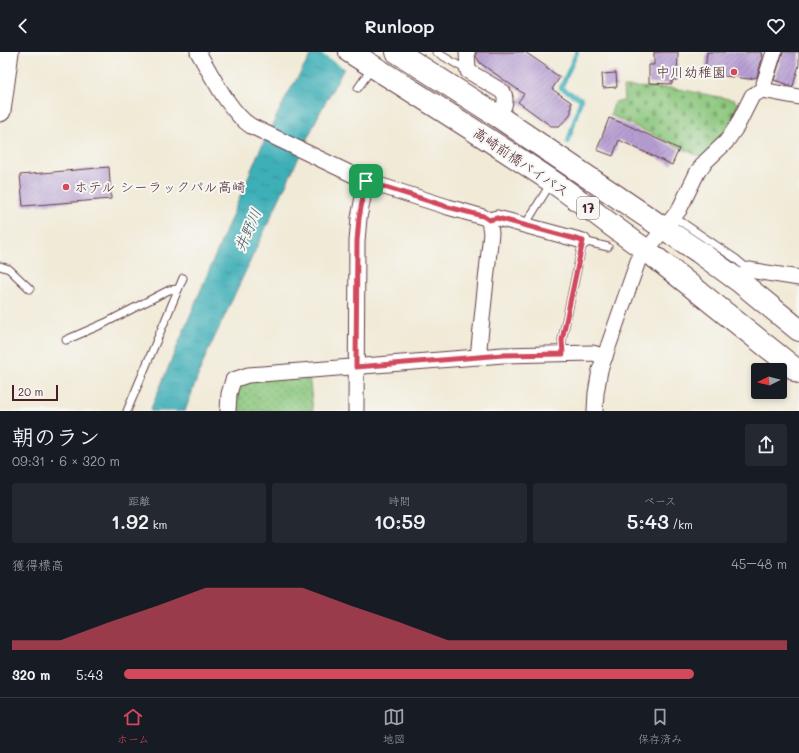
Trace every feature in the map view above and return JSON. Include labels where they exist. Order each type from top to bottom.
[{"type":"highway","name":"高崎前橋バイパス","points":[[397,52],[669,223],[699,252],[744,275],[799,330]]},
{"type":"highway","name":"高崎前橋バイパス","points":[[362,60],[552,181],[624,236],[646,250],[799,372]]},
{"type":"street","points":[[0,111],[8,52]]},
{"type":"street","points":[[198,52],[238,114],[251,126],[313,157],[366,181],[448,207],[483,216],[489,220],[491,233],[478,358]]},
{"type":"street","points":[[467,52],[468,71],[503,92],[506,96],[505,104],[499,117]]},
{"type":"street","points":[[595,411],[600,370],[638,261],[679,210],[698,171],[726,142],[737,126],[752,96],[762,90],[774,52]]},
{"type":"street","points":[[762,90],[799,97]]},
{"type":"street","points":[[356,411],[357,241],[359,218],[366,181]]},
{"type":"street","points":[[489,220],[497,218],[583,241]]},
{"type":"street","points":[[744,275],[799,278]]},
{"type":"street","points":[[228,411],[229,394],[233,380],[248,375],[503,355],[593,353],[605,357]]},
{"type":"lane","points":[[436,52],[468,71]]},
{"type":"lane","points":[[358,88],[362,60]]},
{"type":"lane","points":[[525,225],[552,181]]},
{"type":"lane","points":[[563,354],[562,340],[583,241],[608,247]]},
{"type":"lane","points":[[0,266],[9,269],[30,289]]},
{"type":"lane","points":[[127,411],[183,278]]},
{"type":"lane","points":[[66,340],[105,323],[169,290],[178,289]]},
{"type":"green space","points":[[623,87],[673,88],[735,100],[738,108],[724,138],[703,158],[610,115],[615,102],[624,101]]},
{"type":"green space","points":[[309,375],[313,411],[235,411],[238,385],[250,380]]},
{"type":"water","name":"井野川","points":[[313,52],[353,52],[319,114],[204,360],[185,411],[150,411],[257,156],[287,95]]},
{"type":"pier","points":[[318,52],[355,52],[346,69]]},
{"type":"building","points":[[476,52],[525,52],[547,67],[546,68],[560,77],[552,89],[571,102],[571,112],[568,118],[559,126],[551,126],[518,102],[524,94],[480,63],[476,56]]},
{"type":"building","points":[[654,52],[678,52],[677,80],[672,80],[672,84],[649,83],[649,65],[654,65]]},
{"type":"building","name":"中川幼稚園","points":[[707,52],[761,52],[762,59],[757,77],[749,79],[716,75],[716,72],[705,71]]},
{"type":"building","points":[[783,52],[799,52],[799,65],[793,86],[774,80]]},
{"type":"building","points":[[616,73],[617,87],[603,88],[602,74]]},
{"type":"building","points":[[609,118],[679,149],[672,165],[619,140],[613,156],[597,150]]},
{"type":"building","name":"ホテル シーラックパル高崎","points":[[109,167],[111,199],[23,206],[20,175]]},
{"type":"waterway","points":[[568,142],[581,99],[561,88],[577,52]]},
{"type":"place","name":"中川幼稚園","points":[[734,72]]},
{"type":"place","name":"ホテル シーラックパル高崎","points":[[66,187]]},
{"type":"route","points":[[366,181],[448,207],[483,216],[489,220],[497,218],[583,241],[562,340],[563,354],[503,355],[356,367],[357,241],[359,218],[366,181]]}]
